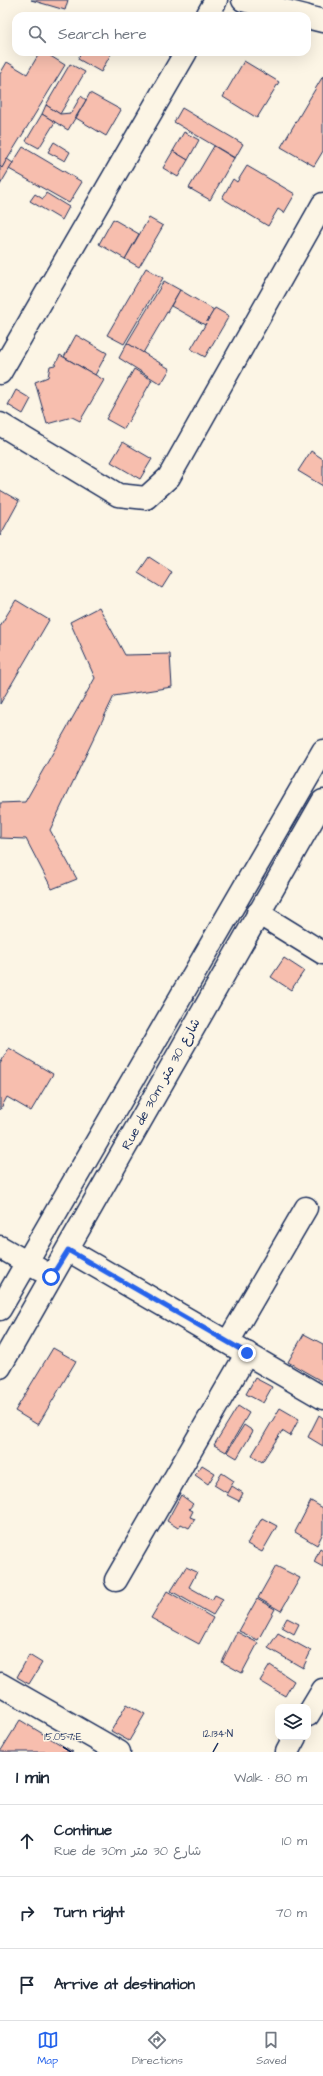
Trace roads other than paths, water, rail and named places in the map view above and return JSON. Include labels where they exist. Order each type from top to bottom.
[{"type":"street","points":[[209,12],[216,0]]},
{"type":"street","points":[[243,0],[290,12]]},
{"type":"street","points":[[311,17],[323,21]]},
{"type":"street","points":[[0,373],[184,56]]},
{"type":"street","points":[[0,424],[118,495],[146,498],[169,476],[323,204]]},
{"type":"street","name":"Rue de 30m شارع 30 متر","points":[[0,1309],[7,1279],[28,1262],[323,751]]},
{"type":"street","name":"Rue de 30m شارع 30 متر","points":[[0,1367],[323,801]]},
{"type":"street","points":[[258,913],[323,953]]},
{"type":"street","points":[[228,1342],[306,1208]]},
{"type":"street","points":[[0,1247],[28,1262],[51,1277]]},
{"type":"street","points":[[68,1250],[323,1398]]},
{"type":"street","points":[[7,1279],[39,1298]]},
{"type":"street","points":[[116,1580],[247,1353]]},
{"type":"street","points":[[0,1684],[119,1752]]},
{"type":"street","points":[[311,1710],[323,1690]]},
{"type":"street","points":[[286,1752],[293,1740]]}]
